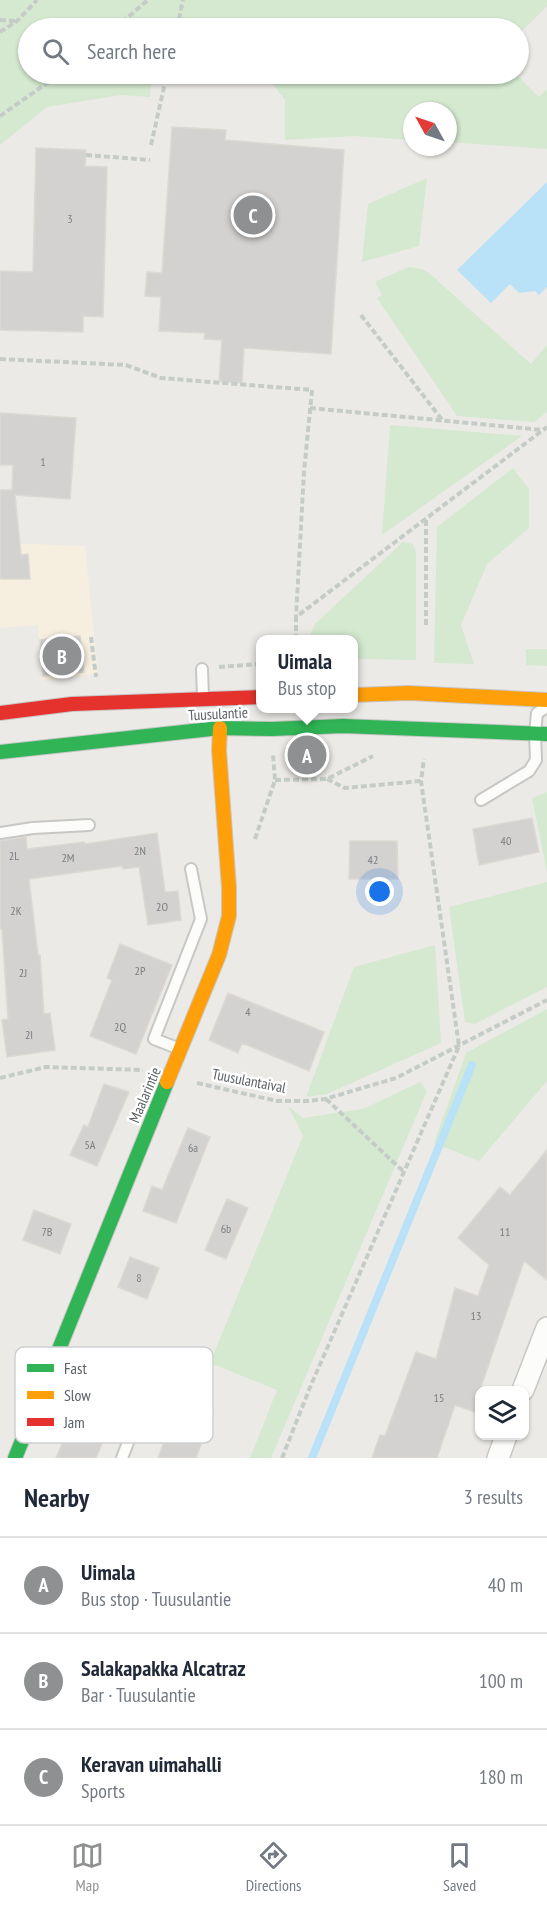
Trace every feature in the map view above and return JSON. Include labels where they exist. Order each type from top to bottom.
[{"type":"main road","points":[[358,695],[409,693],[547,700]]},
{"type":"main road","name":"Tuusulantie","points":[[0,752],[211,713],[256,699]]},
{"type":"main road","name":"Tuusulantie","points":[[0,713],[72,704],[211,713],[272,729],[343,726],[541,733]]},
{"type":"main road","name":"Maalarintie","points":[[60,1347],[219,955],[229,916],[219,750],[211,713]]},
{"type":"main road","name":"Maalarintie","points":[[15,1458],[21,1443]]},
{"type":"street","points":[[525,1386],[547,1328]]},
{"type":"street","points":[[498,1458],[505,1440]]},
{"type":"lane","points":[[202,669],[211,713]]},
{"type":"lane","points":[[481,800],[528,771],[537,760],[541,733],[537,713],[547,707]]},
{"type":"lane","points":[[0,833],[33,828],[88,825]]},
{"type":"lane","points":[[181,1050],[154,1039],[201,919],[191,869]]},
{"type":"lane","points":[[122,1458],[128,1443]]},
{"type":"path","points":[[20,18],[37,0]]},
{"type":"path","points":[[127,18],[148,0]]},
{"type":"path","points":[[179,18],[183,0]]},
{"type":"path","points":[[0,20],[17,21]]},
{"type":"path","points":[[0,32],[17,21]]},
{"type":"path","points":[[1,116],[46,84]]},
{"type":"path","points":[[151,145],[165,84]]},
{"type":"path","points":[[86,155],[150,160]]},
{"type":"path","points":[[361,315],[444,422]]},
{"type":"path","points":[[0,359],[126,365],[161,378],[312,390],[300,532],[296,635]]},
{"type":"path","points":[[310,408],[444,422],[545,429]]},
{"type":"path","points":[[296,617],[545,429]]},
{"type":"path","points":[[426,518],[426,625]]},
{"type":"path","points":[[91,638],[96,677]]},
{"type":"path","points":[[254,841],[275,780],[272,729]]},
{"type":"path","points":[[275,780],[327,779],[375,755]]},
{"type":"path","points":[[282,1458],[316,1374],[459,1046],[421,781],[424,759]]},
{"type":"path","points":[[327,779],[345,788],[421,781]]},
{"type":"path","name":"Tuusulantaival","points":[[0,1078],[46,1068],[138,1069],[277,1101],[326,1099],[396,1078],[547,1000]]},
{"type":"path","points":[[326,1099],[404,1172]]},
{"type":"shaded area","points":[[0,543],[85,546],[98,674],[42,680],[38,625],[0,628]]},
{"type":"green space","points":[[0,0],[547,0],[547,6],[529,24],[529,18],[18,18],[18,84],[151,84],[150,97],[121,95],[47,107],[0,145]]},
{"type":"green space","points":[[273,84],[526,84],[539,97],[547,89],[547,149],[457,143],[457,102],[403,102],[403,139],[353,136],[285,140],[285,100]]},
{"type":"green space","points":[[427,178],[419,246],[362,262],[368,204]]},
{"type":"green space","points":[[408,267],[422,269],[429,273],[531,364],[547,345],[547,412],[534,422],[457,416],[377,298],[382,295],[375,282]]},
{"type":"green space","points":[[390,425],[522,436],[382,535]]},
{"type":"green space","points":[[513,468],[529,489],[529,528],[487,564],[461,625],[474,664],[434,663],[437,527]]},
{"type":"green space","points":[[403,542],[413,544],[416,553],[416,660],[358,659],[358,635],[310,635],[315,624]]},
{"type":"green space","points":[[526,649],[547,649],[547,666],[526,665]]},
{"type":"green space","points":[[547,792],[547,872],[532,798]]},
{"type":"green space","points":[[547,882],[547,987],[475,1024],[465,1022],[449,907]]},
{"type":"green space","points":[[435,945],[441,1043],[327,1094],[306,1097],[354,967]]},
{"type":"green space","points":[[547,1009],[547,1081],[479,1161],[434,1143],[466,1053]]},
{"type":"green space","points":[[420,1082],[427,1091],[271,1458],[250,1458],[277,1390],[213,1364],[213,1356],[303,1136],[288,1106],[303,1118],[363,1109]]},
{"type":"water","points":[[547,182],[547,287],[539,295],[535,291],[519,293],[510,284],[491,303],[457,270]]},
{"type":"building","points":[[172,127],[226,130],[225,140],[344,150],[331,354],[244,348],[242,383],[219,381],[222,340],[204,339],[205,333],[159,331],[161,297],[145,296],[147,272],[162,273]]},
{"type":"building","points":[[36,148],[86,150],[85,166],[107,167],[103,317],[83,316],[83,332],[0,330],[0,271],[33,272]]},
{"type":"building","points":[[0,413],[76,418],[70,499],[15,495],[21,555],[28,554],[30,579],[0,579],[0,490],[12,490],[13,465],[0,465]]},
{"type":"building","points":[[80,636],[84,672],[43,676],[40,640]]},
{"type":"building","points":[[532,818],[539,852],[479,865],[473,829]]},
{"type":"building","points":[[157,833],[165,892],[178,891],[181,920],[148,925],[139,867],[123,869],[122,866],[29,879],[38,955],[40,955],[44,1014],[50,1013],[55,1050],[7,1057],[2,1020],[8,1019],[2,929],[0,929],[0,841],[26,837],[27,849],[84,842],[85,844]]},
{"type":"building","points":[[350,841],[397,841],[398,879],[349,879]]},
{"type":"building","points":[[120,944],[172,965],[136,1054],[90,1036],[112,980],[107,978]]},
{"type":"building","points":[[228,993],[324,1032],[309,1071],[242,1043],[238,1053],[209,1040]]},
{"type":"building","points":[[104,1084],[129,1092],[97,1166],[70,1155],[84,1125],[88,1127]]},
{"type":"building","points":[[188,1128],[210,1137],[176,1223],[143,1211],[152,1186],[162,1190]]},
{"type":"building","points":[[547,1150],[547,1280],[524,1261],[481,1386],[475,1386],[475,1412],[455,1405],[437,1458],[372,1458],[380,1435],[385,1436],[416,1352],[436,1359],[455,1288],[478,1296],[489,1265],[458,1238],[500,1187],[510,1195]]},
{"type":"building","points":[[227,1199],[248,1208],[226,1259],[205,1250]]},
{"type":"building","points":[[34,1210],[71,1224],[60,1254],[23,1240]]},
{"type":"building","points":[[130,1257],[159,1268],[147,1299],[118,1287]]},
{"type":"building","points":[[62,1443],[102,1443],[96,1458],[56,1458]]},
{"type":"building","points":[[164,1443],[202,1443],[196,1458],[158,1458]]},
{"type":"waterway","points":[[312,1458],[472,1065]]},
{"type":"traffic: fast","points":[[0,752],[220,728],[272,729],[343,726],[547,734]]},
{"type":"traffic: fast","points":[[60,1347],[167,1082]]},
{"type":"traffic: fast","points":[[15,1458],[21,1443]]},
{"type":"traffic: slow","points":[[358,695],[409,693],[547,700]]},
{"type":"traffic: slow","points":[[167,1082],[219,955],[229,916],[219,750],[220,728]]},
{"type":"traffic: jam","points":[[0,713],[72,704],[256,697]]},
{"type":"place","name":"Keravan uimahalli","points":[[253,215]]},
{"type":"place","name":"Salakapakka Alcatraz","points":[[62,656]]},
{"type":"place","name":"Uimala","points":[[307,755]]}]
